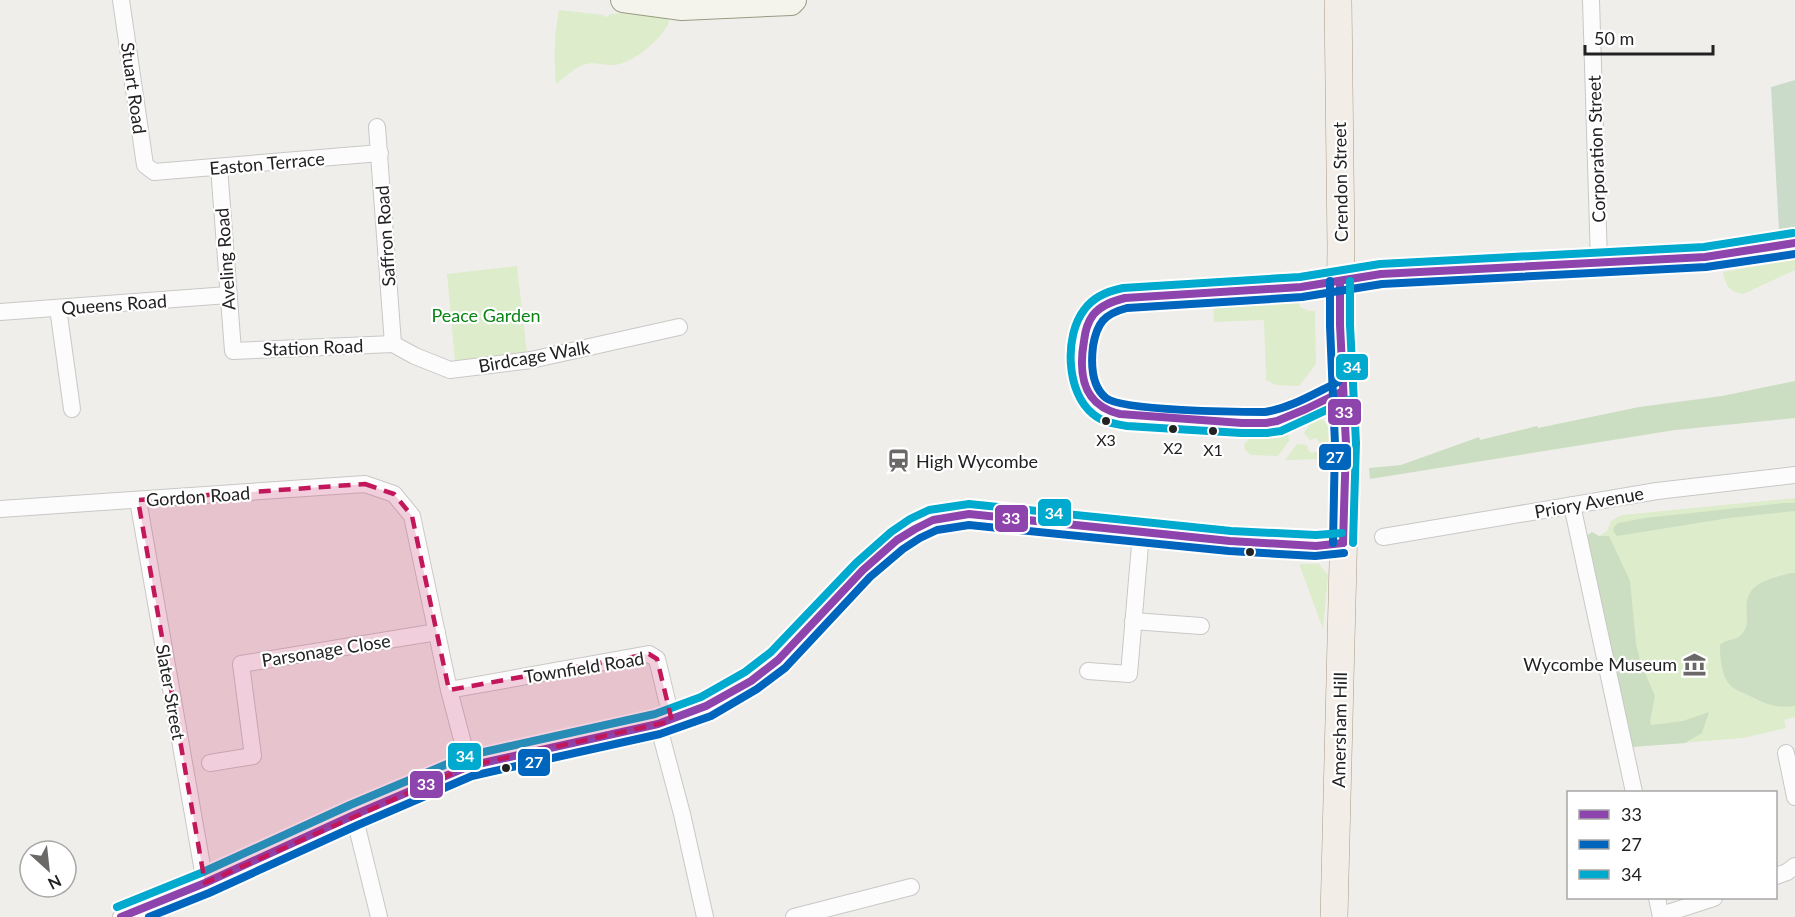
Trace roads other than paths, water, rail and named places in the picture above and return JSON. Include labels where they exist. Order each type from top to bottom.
[{"type":"main road","name":"Crendon Street","points":[[1338,0],[1340,325],[1346,462],[1343,537]]},
{"type":"main road","name":"Amersham Hill","points":[[1334,917],[1343,537]]},
{"type":"street","name":"Stuart Road","points":[[121,0],[145,165],[154,172]]},
{"type":"street","points":[[623,0],[682,8],[791,3],[794,0]]},
{"type":"street","name":"Corporation Street","points":[[1591,0],[1599,262]]},
{"type":"street","name":"Saffron Road","points":[[377,127],[393,344]]},
{"type":"street","name":"Easton Terrace","points":[[154,172],[380,153]]},
{"type":"street","name":"Aveling Road","points":[[219,167],[232,351]]},
{"type":"street","points":[[1340,281],[1381,274],[1706,257],[1795,243]]},
{"type":"street","name":"Queens Road","points":[[0,312],[228,295]]},
{"type":"street","points":[[58,308],[72,410]]},
{"type":"street","name":"Birdcage Walk","points":[[393,344],[450,370],[531,360],[679,327]]},
{"type":"street","name":"Station Road","points":[[232,351],[393,344]]},
{"type":"street","name":"Priory Avenue","points":[[1383,537],[1657,491],[1795,475]]},
{"type":"street","name":"Gordon Road","points":[[0,509],[365,484],[394,494],[412,516],[437,632]]},
{"type":"street","name":"Slater Street","points":[[138,500],[205,883]]},
{"type":"street","points":[[1572,505],[1634,791]]},
{"type":"street","points":[[121,917],[205,883],[354,815],[470,766],[665,722],[716,701],[752,681],[780,658],[879,555],[907,533],[934,520],[969,514],[1141,533],[1316,546],[1343,537]]},
{"type":"street","points":[[1088,672],[1129,674],[1141,533]]},
{"type":"street","points":[[1133,621],[1201,626]]},
{"type":"street","points":[[437,632],[449,690],[470,766]]},
{"type":"street","name":"Parsonage Close","points":[[210,763],[253,756],[241,664],[437,632]]},
{"type":"street","name":"Townfield Road","points":[[449,690],[649,654],[657,659],[681,814],[705,917]]},
{"type":"street","points":[[1786,753],[1795,797]]},
{"type":"street","points":[[354,815],[379,917]]},
{"type":"street","points":[[1777,876],[1795,866]]},
{"type":"street","points":[[794,917],[911,887]]},
{"type":"street","points":[[1657,899],[1661,916],[1708,899]]},
{"type":"place","name":"X3","points":[[1106,421]]},
{"type":"place","name":"X2","points":[[1173,429]]},
{"type":"place","name":"X1","points":[[1213,431]]},
{"type":"place","name":"High Wycombe","points":[[898,461]]},
{"type":"place","name":"Wycombe Museum","points":[[1695,664]]},
{"type":"park label","name":"Peace Garden","points":[[486,315]]}]
